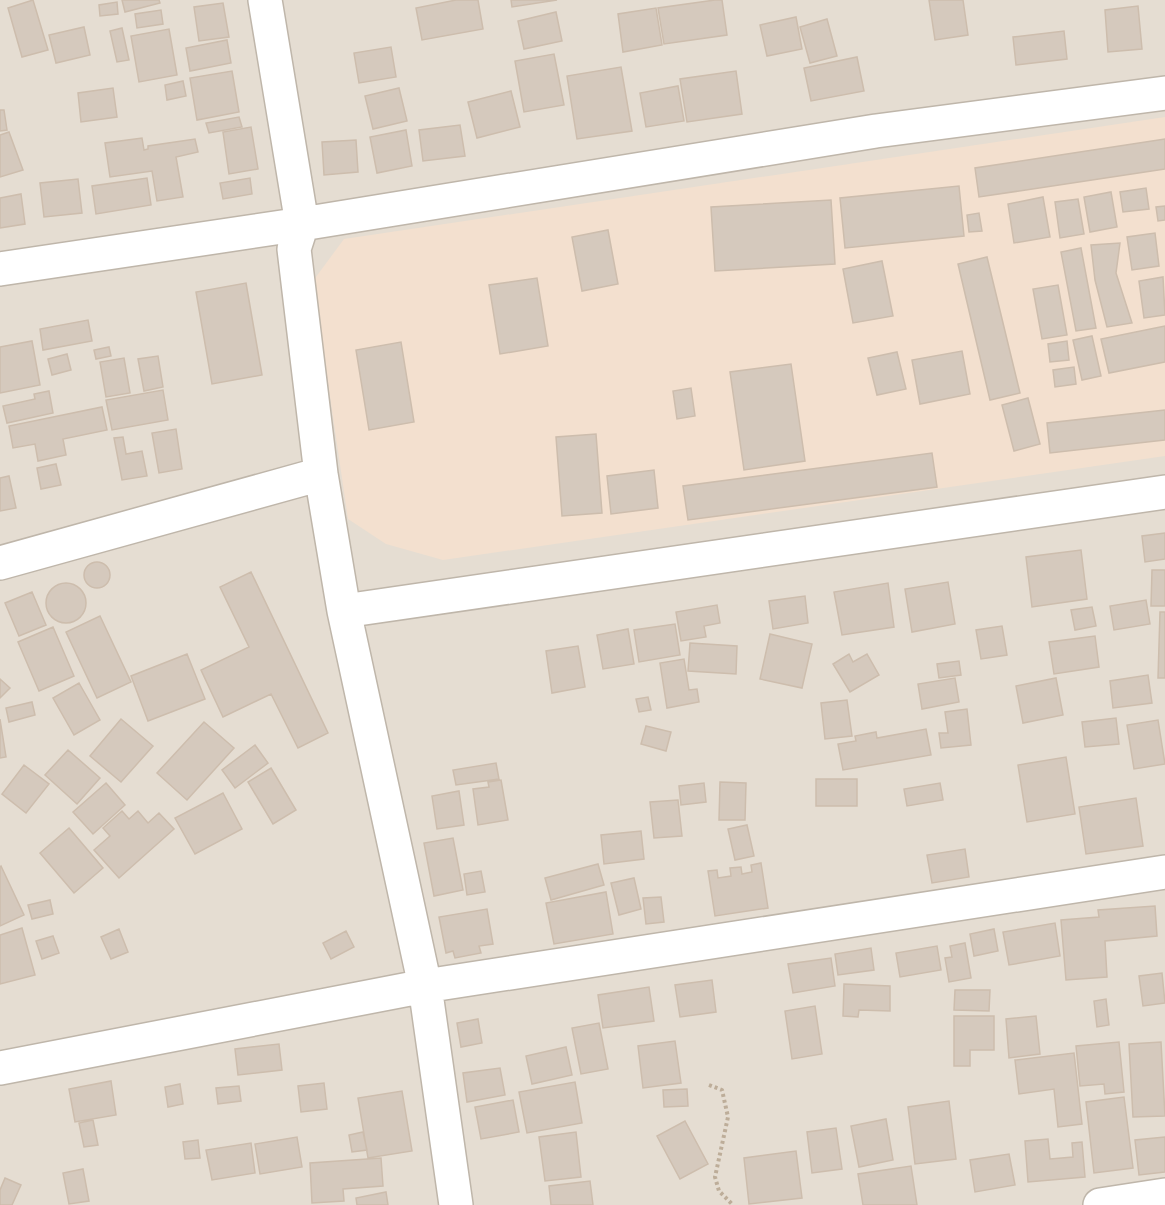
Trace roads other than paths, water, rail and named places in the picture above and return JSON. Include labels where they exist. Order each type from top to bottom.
[{"type":"street","points":[[265,0],[302,224],[294,249],[321,474],[344,611],[425,986],[456,1205]]},
{"type":"street","points":[[0,269],[302,224],[876,131],[1165,93]]},
{"type":"street","points":[[0,563],[321,474]]},
{"type":"street","points":[[344,611],[1165,492]]},
{"type":"street","points":[[0,1068],[425,986],[1165,872]]},
{"type":"street","points":[[1100,1205],[1165,1195]]}]
